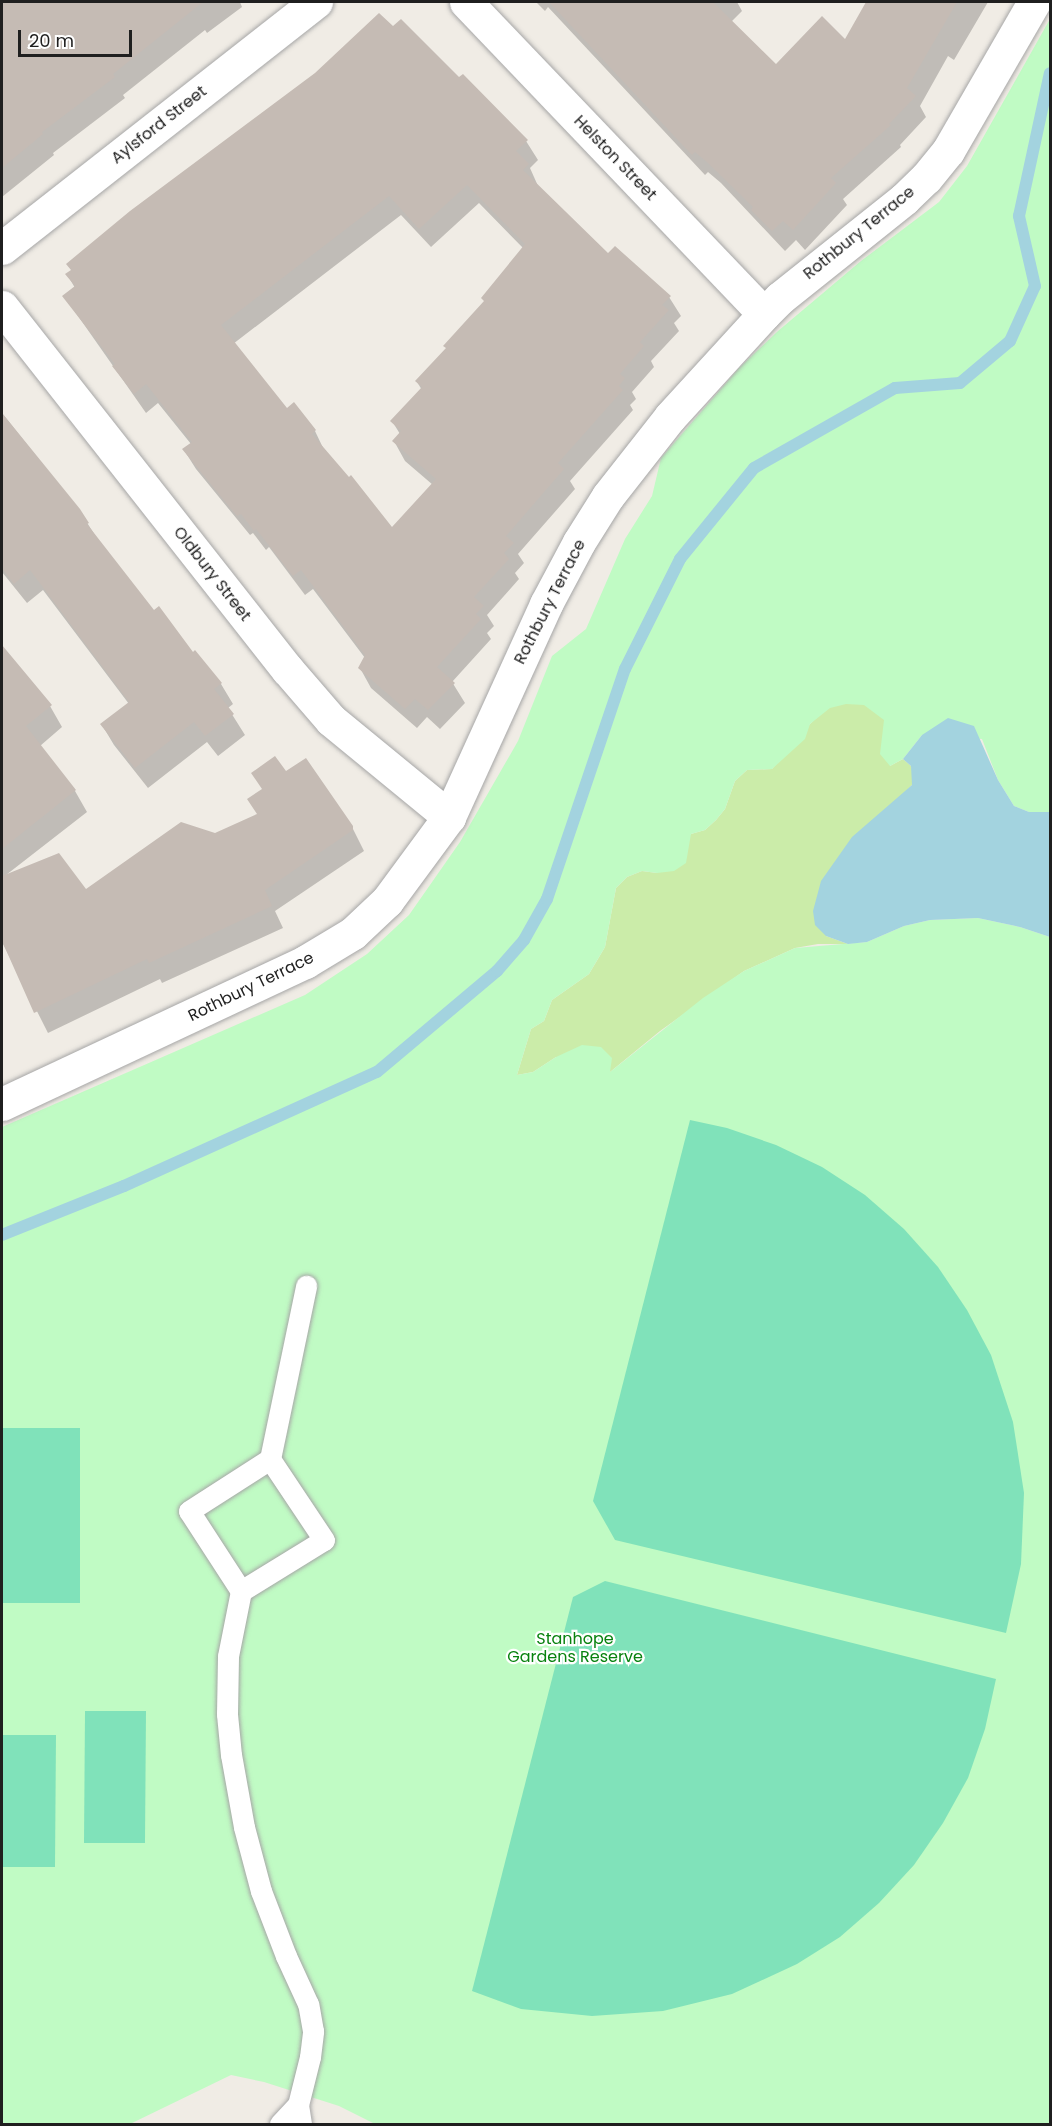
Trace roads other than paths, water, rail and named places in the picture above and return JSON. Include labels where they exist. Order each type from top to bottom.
[{"type":"street","name":"Aylsford Street","points":[[2,248],[316,2]]},
{"type":"street","name":"Helston Street","points":[[466,2],[764,314]]},
{"type":"street","name":"Rothbury Terrace","points":[[2,1103],[305,962],[354,933],[387,901],[448,817],[546,604],[579,542],[608,496],[670,417],[780,298],[904,199],[926,178],[948,152],[1034,2]]},
{"type":"street","name":"Oldbury Street","points":[[2,307],[287,669],[332,720],[448,817]]},
{"type":"lane","points":[[241,1591],[324,1540],[270,1459],[306,1286]]},
{"type":"lane","points":[[270,1459],[189,1511],[241,1591],[228,1656],[227,1714],[231,1755],[244,1827],[261,1891],[286,1956],[308,2004],[313,2031],[299,2115],[280,2124]]},
{"type":"water","points":[[948,718],[974,726],[998,780],[1014,806],[1029,812],[1050,812],[1050,937],[1020,927],[978,918],[930,920],[904,926],[867,942],[848,944],[826,936],[815,925],[813,911],[821,881],[852,837],[912,785],[911,766],[903,759],[922,735]]},
{"type":"waterway","points":[[2,1235],[124,1186],[377,1072],[497,971],[524,940],[547,899],[625,669],[680,559],[754,468],[895,388],[960,383],[1010,341],[1035,286],[1019,216],[1050,73]]},
{"type":"park label","name":"Stanhope Gardens Reserve","points":[[575,1648]]}]
